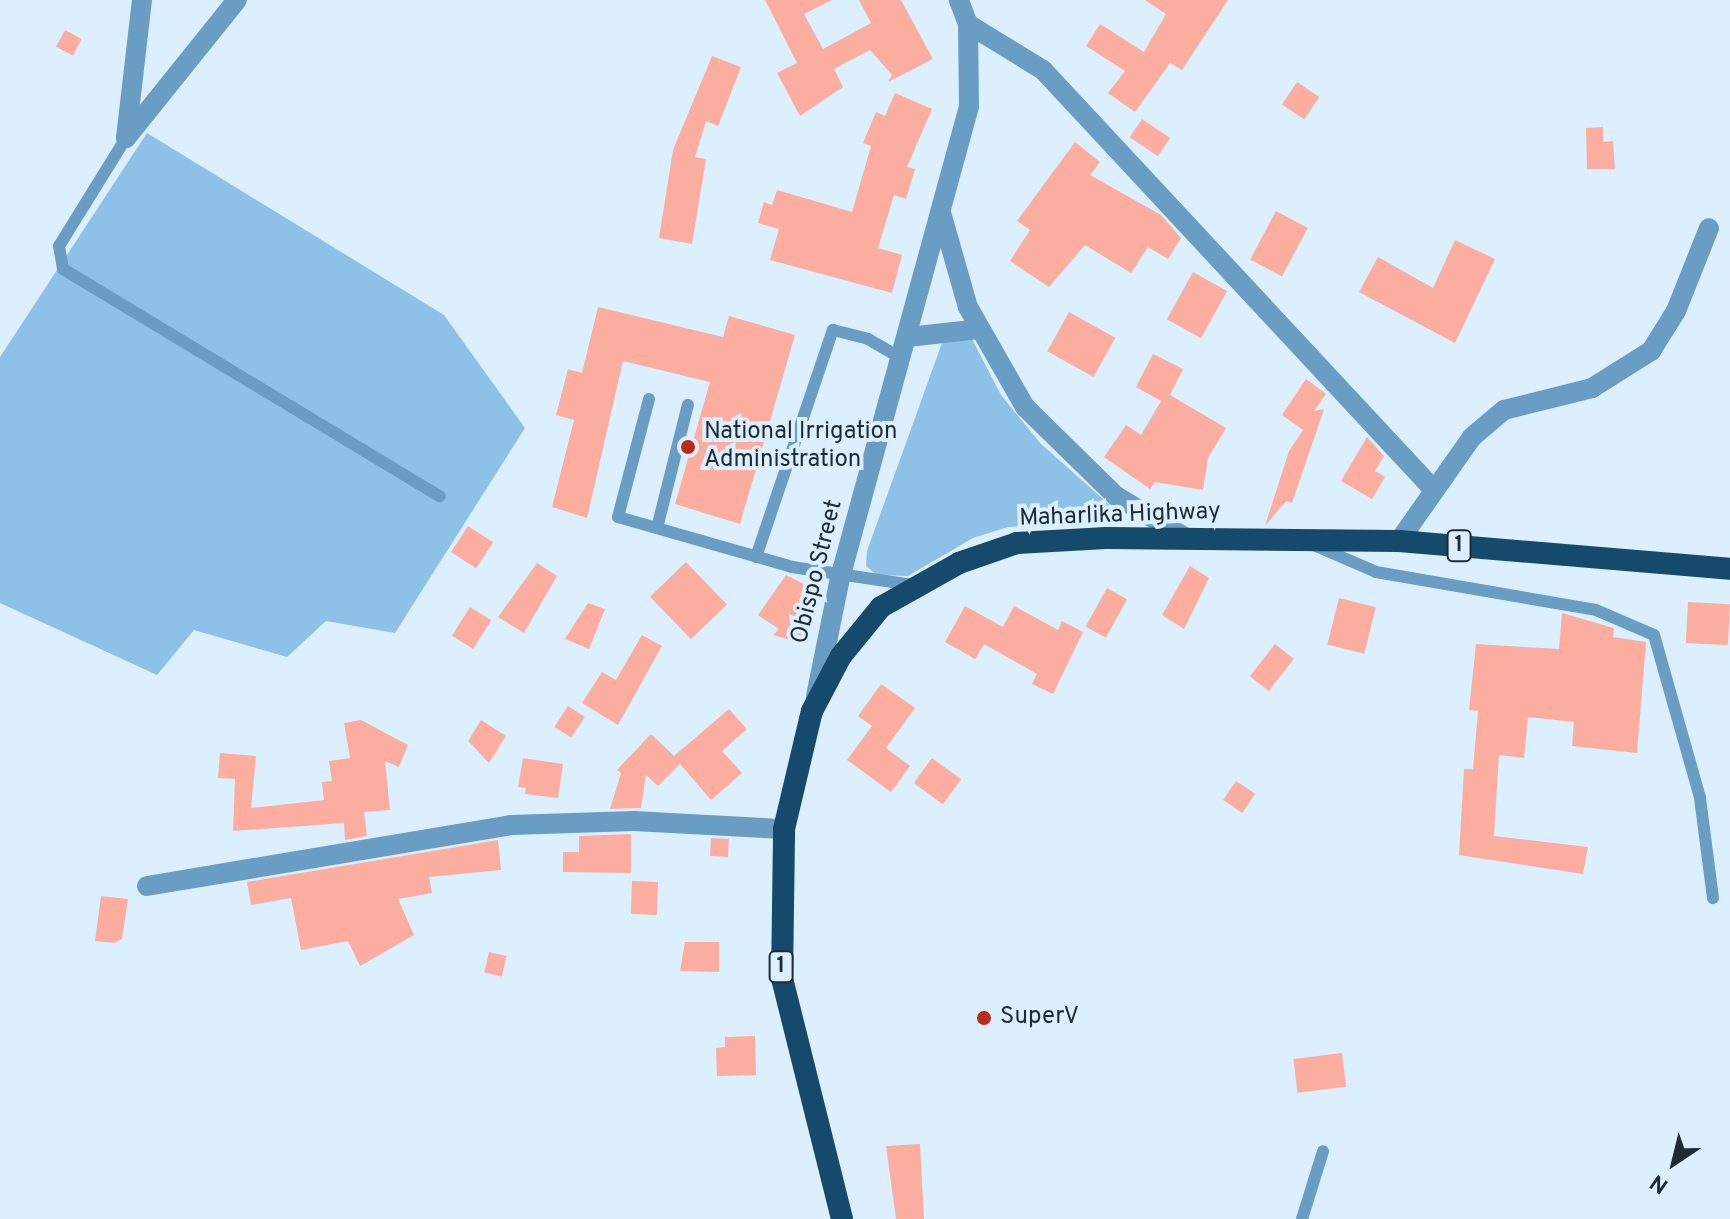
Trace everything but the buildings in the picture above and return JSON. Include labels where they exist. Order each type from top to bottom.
[{"type":"highway","name":"Maharlika Highway","points":[[842,1219],[782,979],[784,829],[812,711],[841,656],[881,607],[913,585],[1017,543],[1294,537],[1399,541],[1730,569]]},
{"type":"street","points":[[126,138],[142,0]]},
{"type":"street","points":[[126,138],[237,0]]},
{"type":"street","name":"Obispo Street","points":[[812,711],[840,578],[942,216],[969,106],[968,24],[959,0]]},
{"type":"street","points":[[968,24],[1043,70],[1433,489]]},
{"type":"street","points":[[942,216],[979,329],[1025,407],[1065,453],[1116,496],[1188,539]]},
{"type":"street","points":[[1399,541],[1472,437],[1504,410],[1592,388],[1651,351],[1676,311],[1709,228]]},
{"type":"street","points":[[908,337],[979,329]]},
{"type":"street","points":[[147,886],[511,825],[634,821],[784,829]]},
{"type":"lane","points":[[126,138],[59,246],[63,269],[440,496]]},
{"type":"lane","points":[[756,557],[833,330],[868,339],[902,359]]},
{"type":"lane","points":[[649,399],[618,517],[840,578],[913,585]]},
{"type":"lane","points":[[657,528],[688,405]]},
{"type":"lane","points":[[1294,537],[1376,572],[1596,610],[1637,622],[1654,635],[1700,798],[1713,898]]},
{"type":"lane","points":[[1302,1219],[1323,1151]]},
{"type":"shaded area","points":[[147,133],[444,315],[525,428],[395,633],[326,621],[287,657],[194,630],[157,675],[0,603],[0,357]]},
{"type":"shaded area","points":[[972,339],[1001,395],[1040,443],[1120,514],[1115,521],[1008,527],[973,538],[908,576],[877,575],[866,566],[867,551],[942,343]]},
{"type":"place","name":"National Irrigation Administration","points":[[688,447]]},
{"type":"place","name":"SuperV","points":[[984,1018]]}]
